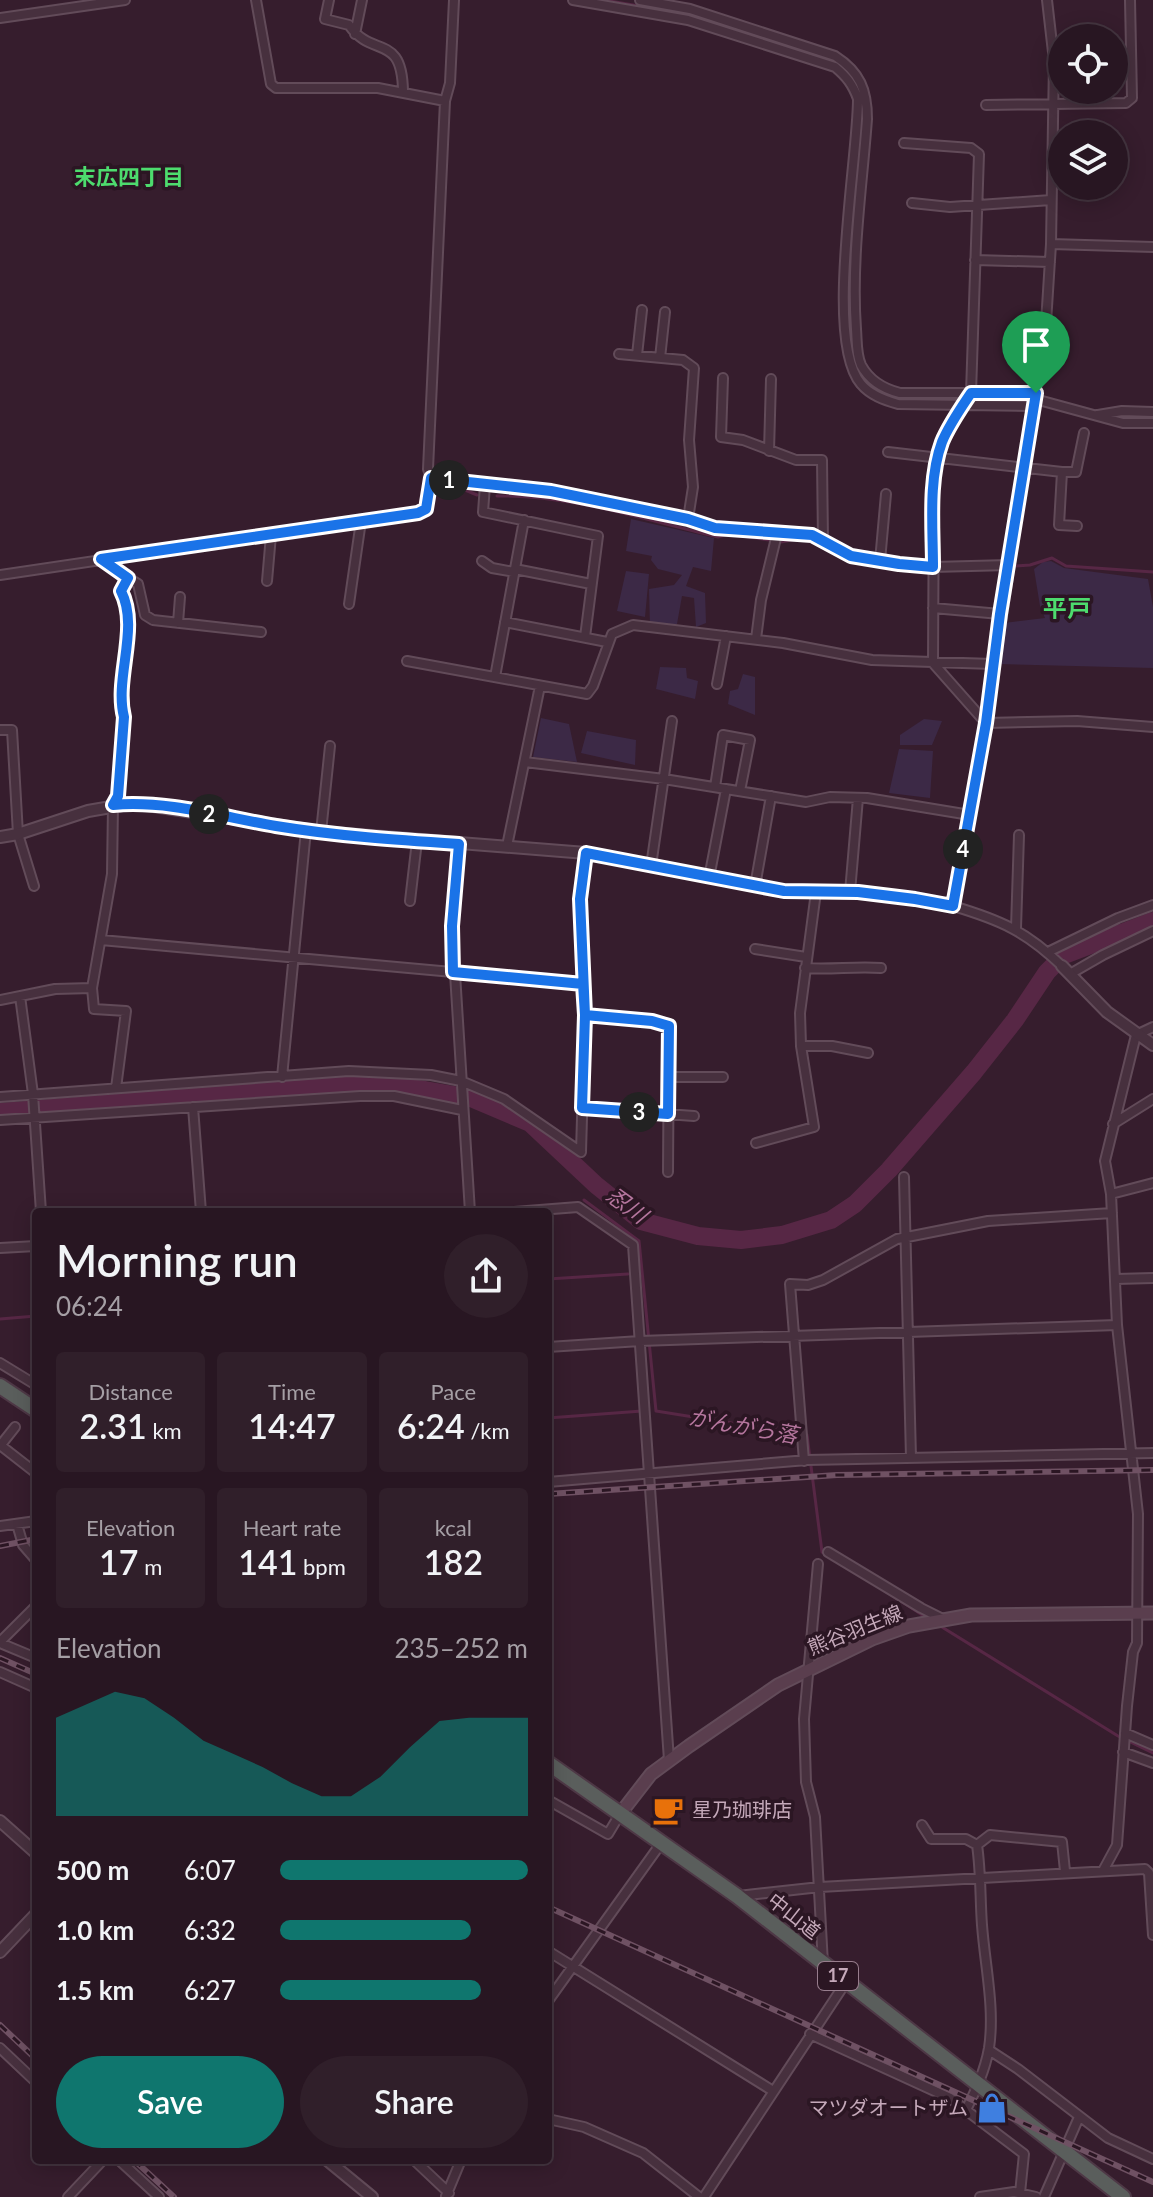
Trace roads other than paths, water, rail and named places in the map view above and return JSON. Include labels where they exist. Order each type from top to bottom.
[{"type":"highway","points":[[0,1386],[32,1407]]},
{"type":"highway","name":"中山道","points":[[552,1766],[737,1896],[1123,2197]]},
{"type":"main road","name":"熊谷羽生線","points":[[620,1814],[638,1788],[669,1760],[778,1685],[872,1639],[942,1619],[1004,1613],[1153,1613]]},
{"type":"street","points":[[0,18],[82,3],[125,0]]},
{"type":"street","points":[[256,0],[271,84],[276,88],[378,88],[445,101]]},
{"type":"street","points":[[329,0],[325,19],[349,25],[355,34],[391,52],[400,62],[403,91]]},
{"type":"street","points":[[355,34],[362,0]]},
{"type":"street","points":[[0,575],[418,513],[426,509],[431,478],[428,469],[445,101],[450,83],[454,0]]},
{"type":"street","points":[[573,0],[688,20],[835,67],[845,75],[858,99],[843,287],[848,354],[861,385],[884,400],[898,404],[963,406],[1035,399]]},
{"type":"street","points":[[640,0],[690,9],[835,56],[849,65],[859,77],[867,95],[854,287],[858,352],[861,365],[870,377],[887,390],[900,393],[971,393],[1035,399],[1123,423],[1153,423]]},
{"type":"street","points":[[1047,0],[1054,61],[1051,120]]},
{"type":"street","points":[[986,105],[1126,103],[1132,98],[1130,0]]},
{"type":"street","points":[[904,143],[971,148],[979,154],[971,393],[942,442],[934,478],[933,663],[986,723],[1077,721],[1153,727]]},
{"type":"street","points":[[912,203],[934,207],[1051,200],[1050,262],[1035,399],[1000,614],[986,723],[953,906]]},
{"type":"street","points":[[1051,244],[1153,247]]},
{"type":"street","points":[[975,260],[1050,262]]},
{"type":"street","points":[[637,355],[642,310]]},
{"type":"street","points":[[660,358],[665,312]]},
{"type":"street","points":[[619,354],[683,360],[694,368],[689,440],[693,487],[688,519]]},
{"type":"street","points":[[723,378],[721,437],[743,440],[796,460],[822,460],[823,541]]},
{"type":"street","points":[[769,451],[771,379]]},
{"type":"street","points":[[1094,415],[1122,411],[1153,412]]},
{"type":"street","points":[[888,452],[1076,472],[1084,433]]},
{"type":"street","points":[[1062,472],[1059,525],[1077,526]]},
{"type":"street","points":[[431,478],[551,491],[688,519],[715,528],[812,535],[851,556],[880,561],[933,567],[1009,565]]},
{"type":"street","points":[[485,485],[483,512],[598,536],[585,637]]},
{"type":"street","points":[[880,561],[886,494]]},
{"type":"street","points":[[495,677],[524,520]]},
{"type":"street","points":[[349,604],[361,521]]},
{"type":"street","points":[[756,639],[761,600],[777,534]]},
{"type":"street","points":[[267,581],[271,535]]},
{"type":"street","points":[[101,559],[138,584],[145,615],[153,620],[261,632]]},
{"type":"street","points":[[482,561],[492,568],[591,584]]},
{"type":"street","points":[[116,1088],[126,1011],[94,1009],[92,988],[112,874],[113,805],[118,796],[124,717],[121,707],[127,663],[128,604],[121,591],[128,578]]},
{"type":"street","points":[[178,623],[180,597]]},
{"type":"street","points":[[933,608],[1000,614]]},
{"type":"street","points":[[505,622],[607,642]]},
{"type":"street","points":[[407,661],[587,694],[593,686],[612,634],[633,625],[756,639],[872,660],[993,664]]},
{"type":"street","points":[[717,684],[726,636]]},
{"type":"street","points":[[507,846],[540,686]]},
{"type":"street","points":[[651,866],[672,721]]},
{"type":"street","points":[[0,730],[12,730],[18,834],[34,886]]},
{"type":"street","points":[[715,787],[723,735],[750,740],[740,791]]},
{"type":"street","points":[[321,832],[330,746]]},
{"type":"street","points":[[525,762],[664,779],[806,802],[830,797],[858,798],[970,815]]},
{"type":"street","points":[[709,878],[726,789]]},
{"type":"street","points":[[755,886],[771,796]]},
{"type":"street","points":[[850,892],[858,798]]},
{"type":"street","points":[[0,837],[113,805],[134,803],[321,832],[586,853],[755,886],[915,899],[953,906],[1016,928],[1050,954],[1107,1012],[1153,1045]]},
{"type":"street","points":[[282,1077],[306,830]]},
{"type":"street","points":[[1016,928],[1019,835]]},
{"type":"street","points":[[410,901],[417,841]]},
{"type":"street","points":[[459,844],[452,926],[453,972],[470,1208]]},
{"type":"street","points":[[0,1097],[33,1097],[349,1071],[431,1075],[504,1099],[581,1152],[585,1015],[580,899],[586,853]]},
{"type":"street","points":[[756,1143],[814,1127],[801,1046],[800,1013],[816,892]]},
{"type":"street","points":[[1050,954],[1118,918],[1153,905]]},
{"type":"street","points":[[1066,970],[1153,931]]},
{"type":"street","points":[[101,940],[583,984]]},
{"type":"street","points":[[755,949],[806,957]]},
{"type":"street","points":[[805,968],[881,968]]},
{"type":"street","points":[[0,1000],[55,989],[92,988]]},
{"type":"street","points":[[20,996],[33,1097],[41,1208]]},
{"type":"street","points":[[585,1015],[652,1021],[669,1026],[668,1172]]},
{"type":"street","points":[[1104,1869],[1117,1845],[1133,1652],[1137,1643],[1139,1537],[1117,1325],[1111,1194],[1105,1161],[1136,1035],[1153,1027]]},
{"type":"street","points":[[801,1046],[832,1046],[868,1053]]},
{"type":"street","points":[[668,1077],[723,1077]]},
{"type":"street","points":[[0,1120],[394,1096],[462,1108]]},
{"type":"street","points":[[1112,1125],[1153,1099]]},
{"type":"street","points":[[193,1107],[201,1208]]},
{"type":"street","points":[[582,1108],[694,1116]]},
{"type":"street","points":[[904,1177],[911,1458]]},
{"type":"street","points":[[1111,1194],[1153,1183]]},
{"type":"street","points":[[552,1209],[578,1207],[633,1245],[669,1760]]},
{"type":"street","points":[[808,1460],[802,1440],[790,1284],[808,1285],[823,1280],[897,1239],[988,1221],[1112,1213]]},
{"type":"street","points":[[0,1248],[32,1246]]},
{"type":"street","points":[[1116,1279],[1153,1278]]},
{"type":"street","points":[[552,1347],[656,1340],[1117,1325]]},
{"type":"street","points":[[0,1363],[32,1383]]},
{"type":"street","points":[[15,1427],[0,1446],[32,1470]]},
{"type":"street","points":[[552,1482],[808,1460],[1153,1453]]},
{"type":"street","points":[[0,1517],[32,1555]]},
{"type":"street","points":[[9,1525],[32,1522]]},
{"type":"street","points":[[828,1552],[942,1619]]},
{"type":"street","points":[[818,1564],[804,1719],[806,1782],[815,1817],[823,1964]]},
{"type":"street","points":[[32,1610],[0,1642],[32,1656]]},
{"type":"street","points":[[0,1672],[32,1686]]},
{"type":"street","points":[[1125,1733],[1153,1745]]},
{"type":"street","points":[[1124,1748],[1153,1763]]},
{"type":"street","points":[[552,1802],[608,1834],[620,1814]]},
{"type":"street","points":[[0,1821],[32,1849]]},
{"type":"street","points":[[922,1825],[931,1839],[966,1839],[977,1845]]},
{"type":"street","points":[[977,1845],[990,1835],[1062,1842],[1065,1871]]},
{"type":"street","points":[[552,1995],[662,1842]]},
{"type":"street","points":[[965,2112],[979,2083],[989,2050],[991,2017],[977,1845]]},
{"type":"street","points":[[737,1896],[820,1887],[980,1879],[1065,1871],[1145,1869],[1149,1873],[1153,1935]]},
{"type":"street","points":[[0,1952],[32,1918]]},
{"type":"street","points":[[552,1953],[773,2091]]},
{"type":"street","points":[[552,2120],[584,2127],[643,2153],[701,2197],[846,1982]]},
{"type":"street","points":[[810,2034],[950,2098],[1024,2154],[1020,2193]]},
{"type":"street","points":[[0,2048],[32,2078]]},
{"type":"street","points":[[989,2050],[1108,2138],[1153,2159]]},
{"type":"street","points":[[1044,2197],[1079,2117]]},
{"type":"street","points":[[68,2197],[99,2164]]},
{"type":"street","points":[[123,2164],[159,2197]]},
{"type":"street","points":[[332,2164],[372,2197]]},
{"type":"street","points":[[418,2164],[447,2195],[459,2164]]},
{"type":"street","points":[[980,2197],[1020,2193],[1036,2197]]},
{"type":"waterway","points":[[604,0],[691,15],[835,62],[855,80]]},
{"type":"waterway","points":[[848,298],[862,102]]},
{"type":"waterway","points":[[848,314],[850,338]]},
{"type":"waterway","points":[[861,376],[874,389],[897,398],[1017,399]]},
{"type":"waterway","points":[[1124,416],[1153,417]]},
{"type":"waterway","points":[[437,483],[451,484],[477,495]]},
{"type":"waterway","points":[[497,496],[552,499],[718,537],[728,534],[769,540]]},
{"type":"waterway","points":[[781,542],[797,539],[816,542]]},
{"type":"waterway","points":[[1015,566],[1052,558],[1066,566],[1153,572]]},
{"type":"waterway","name":"忍川","points":[[0,1112],[311,1087],[378,1084],[425,1090],[471,1098],[530,1123],[596,1185],[641,1221],[698,1236],[741,1240],[782,1235],[831,1220],[855,1204],[889,1170],[974,1072],[1015,1020],[1047,972],[1064,955],[1153,921]]},
{"type":"waterway","name":"がんがら落","points":[[584,1200],[639,1241],[656,1411],[807,1435],[822,1552],[825,1554]]},
{"type":"waterway","points":[[552,1279],[628,1274]]},
{"type":"waterway","points":[[0,1319],[32,1316]]},
{"type":"waterway","points":[[552,1418],[642,1411]]},
{"type":"waterway","name":"がんがら落","points":[[876,1585],[927,1618]]},
{"type":"waterway","name":"がんがら落","points":[[937,1624],[1118,1736],[1153,1753]]},
{"type":"railway","points":[[552,1494],[837,1475],[1153,1470]]},
{"type":"railway","points":[[0,1546],[32,1540]]},
{"type":"railway","points":[[0,1658],[32,1672]]},
{"type":"railway","points":[[552,1909],[1153,2182]]},
{"type":"railway","points":[[0,2025],[32,2055]]},
{"type":"railway","points":[[138,2164],[174,2197]]},
{"type":"place","name":"星乃珈琲店","points":[[668,1810]]},
{"type":"place","name":"マツダオートザム","points":[[992,2108]]},
{"type":"district","name":"末広四丁目","points":[[129,177]]},
{"type":"district","name":"平戸","points":[[1067,609]]}]
